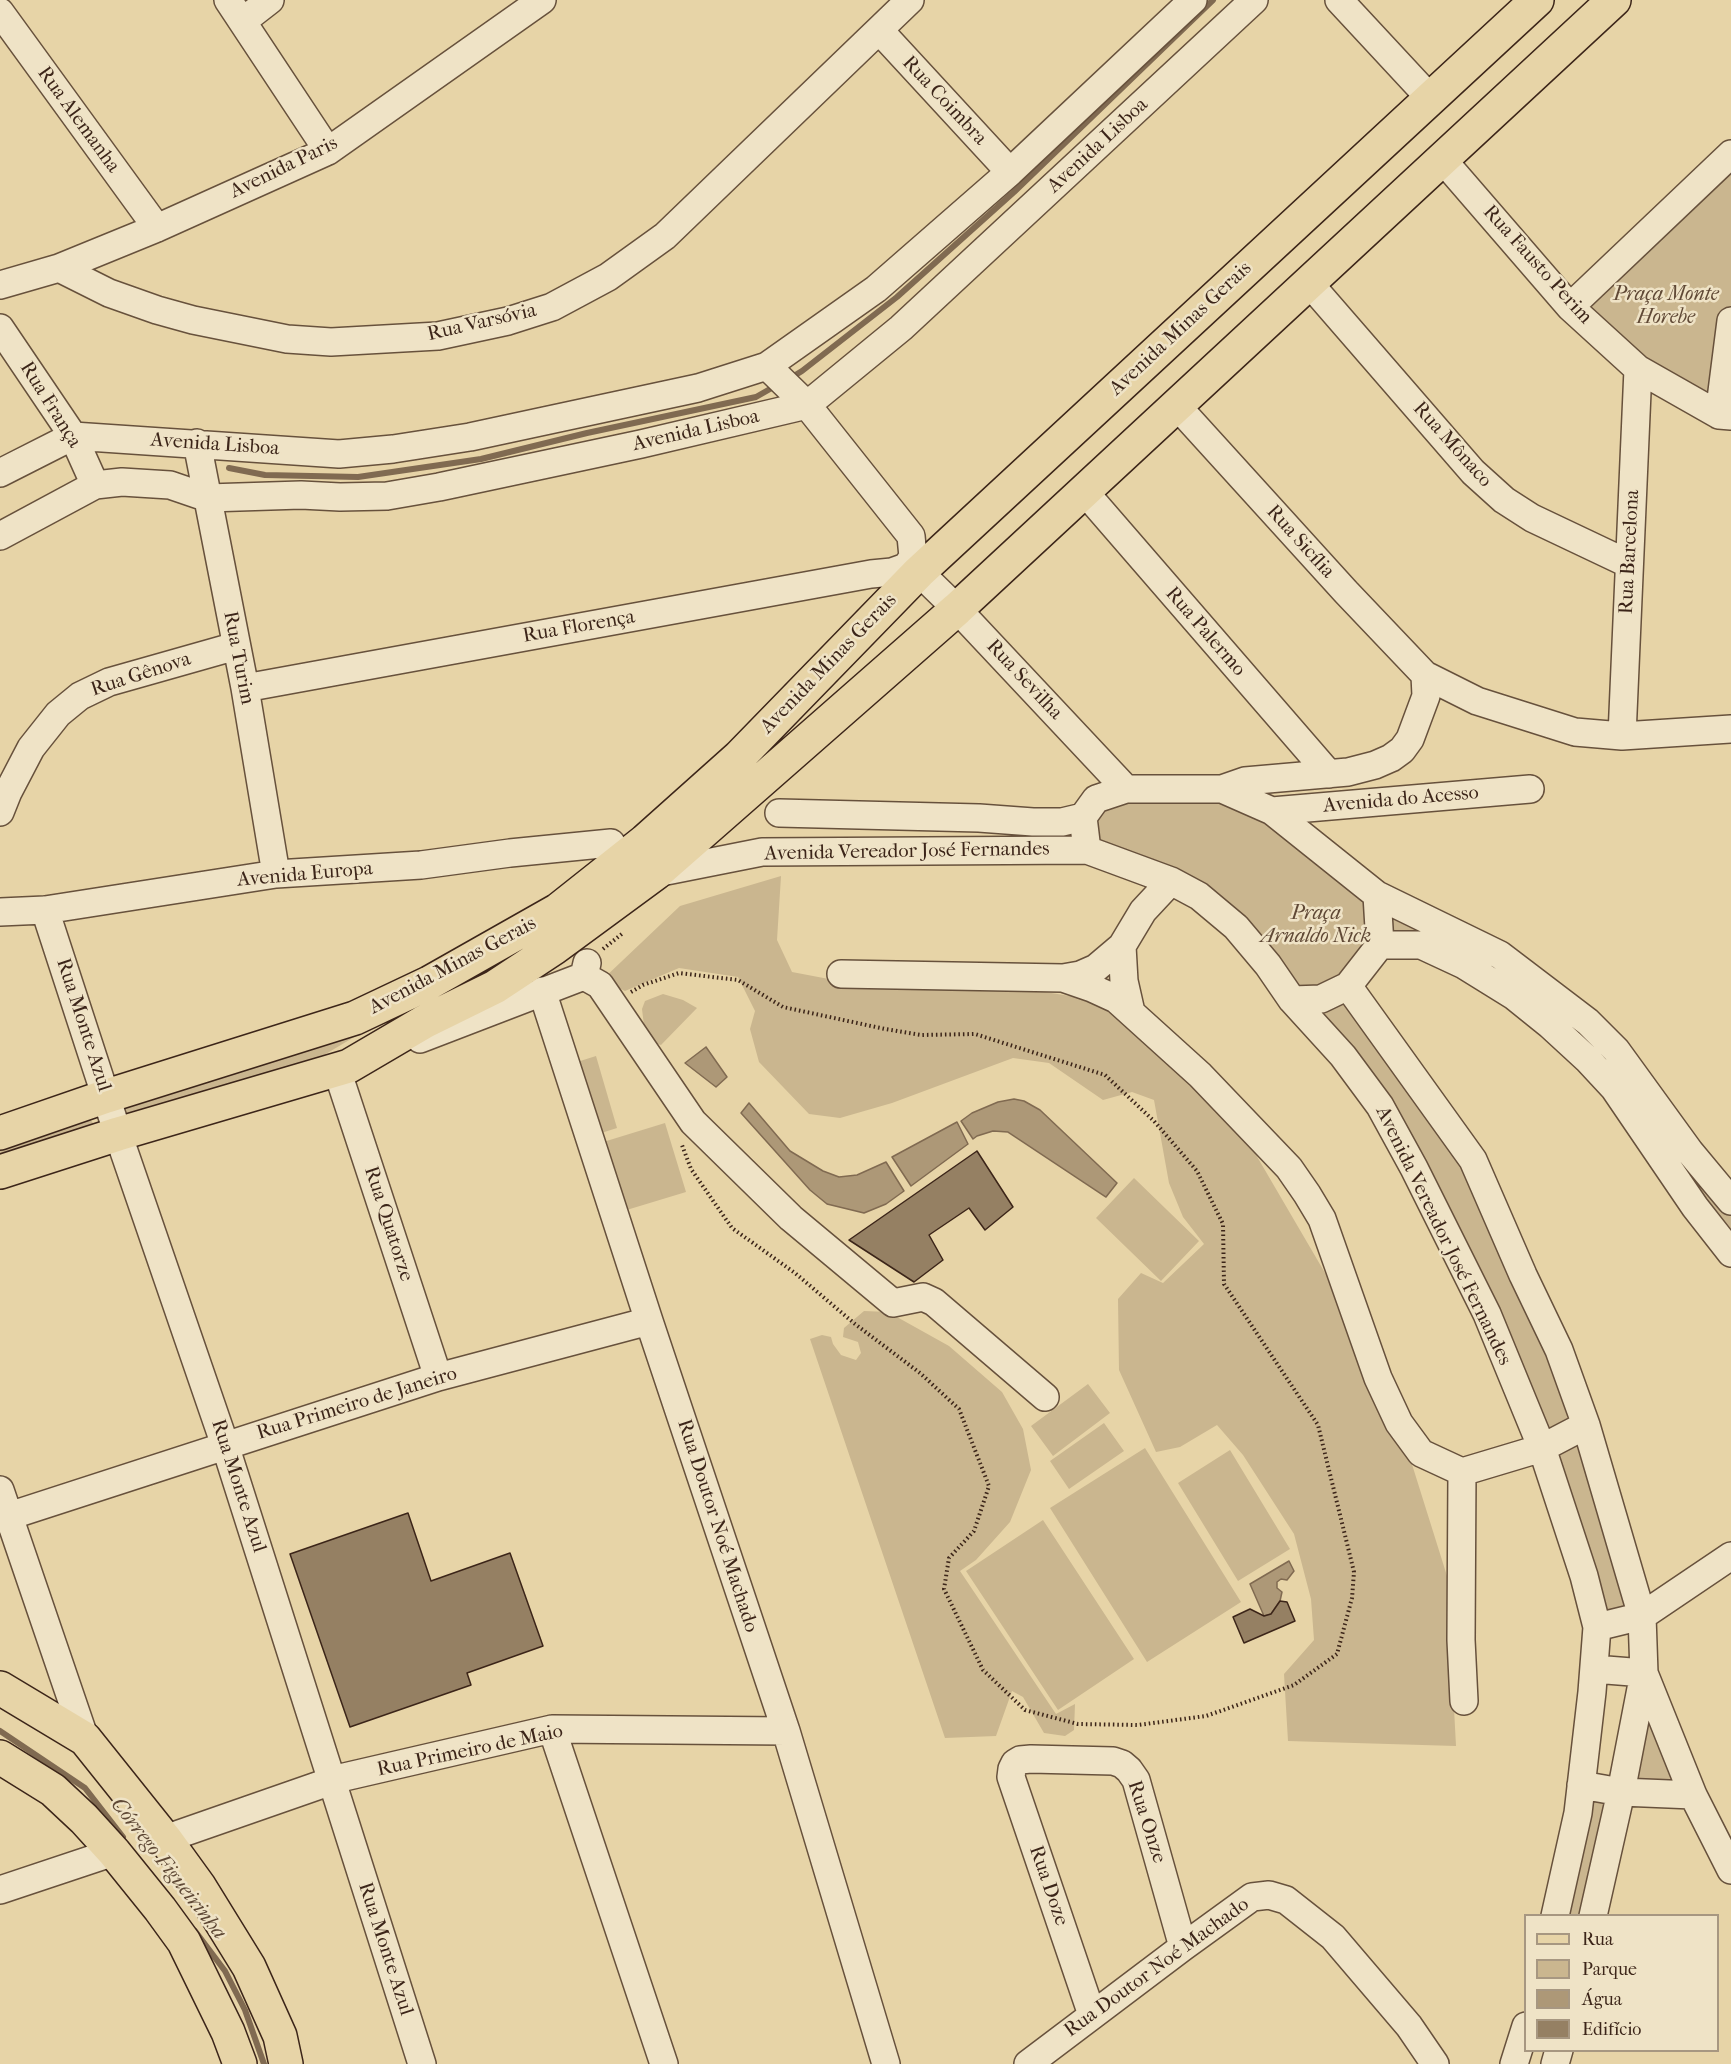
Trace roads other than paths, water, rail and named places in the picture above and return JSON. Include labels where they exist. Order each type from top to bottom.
[{"type":"main road","name":"Avenida Minas Gerais","points":[[0,1133],[107,1096],[355,1018],[429,983],[558,910],[645,841],[739,757],[915,567],[1537,0]]},
{"type":"main road","name":"Avenida Minas Gerais","points":[[0,1172],[118,1134],[343,1068],[424,1022],[495,987],[554,948],[656,873],[957,609],[1614,0]]},
{"type":"main road","points":[[0,1688],[85,1739],[165,1839],[199,1886],[249,1967],[280,2036],[286,2064]]},
{"type":"main road","points":[[0,1757],[53,1790],[114,1852],[184,1942],[228,2032],[240,2064]]},
{"type":"street","points":[[270,0],[235,10],[328,151]]},
{"type":"street","name":"Avenida Paris","points":[[0,285],[59,268],[157,228],[328,151],[542,0]]},
{"type":"street","name":"Rua Varsóvia","points":[[59,268],[109,293],[157,310],[193,320],[287,339],[331,342],[438,336],[508,321],[552,307],[608,277],[665,236],[910,0]]},
{"type":"street","name":"Avenida Lisboa","points":[[73,436],[339,454],[393,449],[470,437],[687,390],[767,366],[876,289],[1010,172],[1193,0]]},
{"type":"street","name":"Avenida Lisboa","points":[[0,536],[95,485],[122,482],[170,485],[208,498],[301,495],[387,496],[641,444],[807,405],[902,328],[1254,0]]},
{"type":"street","points":[[1339,0],[1430,98]]},
{"type":"street","name":"Rua Alemanha","points":[[0,12],[157,228]]},
{"type":"street","name":"Rua Coimbra","points":[[879,30],[1010,172]]},
{"type":"street","points":[[1570,307],[1731,154]]},
{"type":"street","name":"Rua Fausto Perim","points":[[1442,159],[1570,307],[1638,369],[1725,416]]},
{"type":"street","name":"Rua Mônaco","points":[[1309,283],[1473,472],[1504,500],[1532,518],[1629,564]]},
{"type":"street","points":[[1725,416],[1731,321]]},
{"type":"street","name":"Rua França","points":[[0,328],[73,436],[95,485]]},
{"type":"street","points":[[767,366],[807,405],[911,536],[915,567]]},
{"type":"street","name":"Rua Barcelona","points":[[1622,736],[1638,369]]},
{"type":"street","name":"Rua Sicília","points":[[1177,406],[1346,592],[1425,675],[1477,701],[1575,732],[1622,736],[1730,730]]},
{"type":"street","points":[[0,473],[73,436]]},
{"type":"street","name":"Rua Turim","points":[[197,443],[244,688],[276,874]]},
{"type":"street","name":"Rua Palermo","points":[[1083,490],[1329,774]]},
{"type":"street","name":"Rua Sevilha","points":[[915,567],[1126,789]]},
{"type":"street","name":"Rua Florença","points":[[244,688],[915,567]]},
{"type":"street","name":"Rua Gênova","points":[[0,812],[31,748],[58,714],[80,696],[109,682],[236,646]]},
{"type":"street","points":[[1087,850],[1083,817],[1096,799],[1126,789],[1222,789],[1245,781],[1348,772],[1375,765],[1402,750],[1410,739],[1426,696],[1425,675]]},
{"type":"street","points":[[1222,789],[1272,812],[1377,895],[1500,955],[1588,1022],[1616,1050],[1690,1152],[1731,1201]]},
{"type":"street","name":"Avenida do Acesso","points":[[1272,812],[1530,789]]},
{"type":"street","name":"Avenida Vereador José Fernandes","points":[[778,813],[979,818],[1033,822],[1062,822],[1083,817]]},
{"type":"street","name":"Avenida Europa","points":[[0,912],[45,910],[276,874],[421,866],[510,853],[611,843]]},
{"type":"street","name":"Avenida Vereador José Fernandes","points":[[656,873],[762,852],[1087,850],[1171,881],[1199,896],[1236,927],[1268,964],[1292,1000],[1343,1056],[1380,1106],[1414,1168],[1487,1314],[1542,1448],[1584,1576],[1597,1627],[1594,1669],[1578,1813],[1555,1914]]},
{"type":"street","points":[[841,974],[1063,978],[1080,975],[1096,968],[1122,946],[1143,911],[1171,881]]},
{"type":"street","points":[[1292,1000],[1321,999],[1348,986],[1380,945],[1377,895]]},
{"type":"street","name":"Rua Monte Azul","points":[[45,910],[118,1134],[225,1445],[422,2064]]},
{"type":"street","points":[[1380,945],[1421,945],[1464,964],[1514,996],[1550,1025],[1614,1088],[1695,1207],[1731,1253]]},
{"type":"street","points":[[1122,946],[1124,981],[1131,1012]]},
{"type":"street","points":[[1063,978],[1116,999],[1200,1075],[1289,1168],[1322,1219],[1378,1378],[1399,1423],[1422,1453],[1462,1472],[1542,1448],[1586,1425]]},
{"type":"street","name":"Avenida Minas Gerais","points":[[343,1068],[542,991],[596,982],[693,1122],[791,1218],[893,1303],[923,1296],[934,1302],[1045,1397]]},
{"type":"street","points":[[1348,986],[1473,1160],[1523,1275],[1559,1350],[1586,1425],[1642,1616],[1644,1673],[1621,1792],[1593,1914]]},
{"type":"street","name":"Rua Doutor Noé Machado","points":[[542,991],[786,1731],[886,2064]]},
{"type":"street","name":"Rua Quatorze","points":[[343,1068],[438,1377]]},
{"type":"street","name":"Rua Primeiro de Janeiro","points":[[4,1518],[438,1377],[649,1321]]},
{"type":"street","points":[[1462,1472],[1461,1640],[1464,1701]]},
{"type":"street","points":[[0,1490],[4,1518],[85,1739]]},
{"type":"street","points":[[1597,1627],[1642,1616],[1731,1556]]},
{"type":"street","points":[[1594,1669],[1644,1673]]},
{"type":"street","points":[[1644,1673],[1693,1795],[1731,1870]]},
{"type":"street","points":[[552,1730],[664,2064]]},
{"type":"street","name":"Rua Primeiro de Maio","points":[[165,1839],[332,1782],[552,1730],[786,1731]]},
{"type":"street","name":"Rua Onze","points":[[1020,1760],[1113,1761],[1129,1770],[1136,1780],[1183,1947]]},
{"type":"street","name":"Rua Doze","points":[[1020,1760],[1012,1769],[1011,1777],[1092,2015]]},
{"type":"street","points":[[1581,1785],[1621,1792],[1693,1795]]},
{"type":"street","points":[[0,1890],[114,1852]]},
{"type":"street","name":"Rua Doutor Noé Machado","points":[[1028,2064],[1252,1897],[1269,1895],[1286,1900],[1333,1937],[1409,2026],[1435,2064]]},
{"type":"street","points":[[1514,2064],[1524,2032]]},
{"type":"water","points":[[706,1047],[727,1077],[716,1087],[685,1063]]},
{"type":"water","points":[[1014,1099],[1024,1101],[1040,1110],[1117,1183],[1106,1197],[1008,1132],[993,1131],[973,1139],[961,1121],[972,1113],[998,1102]]},
{"type":"water","points":[[749,1103],[790,1151],[823,1171],[839,1177],[857,1175],[886,1162],[904,1191],[886,1204],[864,1213],[827,1204],[810,1190],[741,1113]]},
{"type":"water","points":[[957,1122],[968,1144],[911,1186],[892,1157]]},
{"type":"water","points":[[1289,1561],[1294,1571],[1287,1580],[1281,1579],[1277,1582],[1277,1588],[1282,1592],[1280,1601],[1271,1614],[1264,1616],[1250,1584]]},
{"type":"waterway","points":[[789,379],[897,297],[1014,192],[1213,0]]},
{"type":"waterway","points":[[229,468],[265,475],[358,477],[481,459],[587,433],[756,397],[777,385]]},
{"type":"waterway","name":"Córrego Figueirinha","points":[[0,1731],[85,1788],[123,1837]]},
{"type":"waterway","name":"Córrego Figueirinha","points":[[195,1931],[225,1971],[245,2010],[264,2064]]},
{"type":"park label","name":"Praça Monte Horebe","points":[[1666,306]]},
{"type":"park label","name":"Praça Arnaldo Nick","points":[[1316,926]]}]
